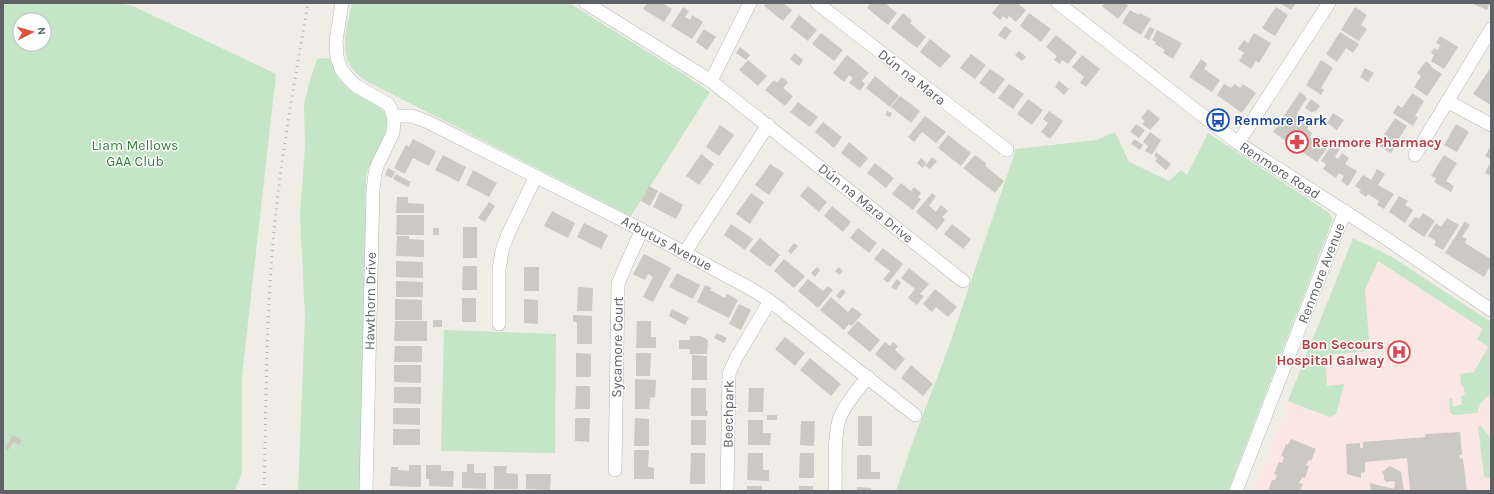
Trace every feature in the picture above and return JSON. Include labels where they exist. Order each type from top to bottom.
[{"type":"street","points":[[342,3],[336,41],[337,57],[342,69],[356,86],[388,104],[393,116]]},
{"type":"street","name":"Dún na Mara Drive","points":[[586,3],[711,81],[963,281]]},
{"type":"street","points":[[711,81],[750,3]]},
{"type":"street","name":"Dún na Mara","points":[[817,3],[1007,150]]},
{"type":"street","name":"Renmore Road","points":[[1058,3],[1238,143],[1345,211],[1491,310]]},
{"type":"street","points":[[1238,143],[1329,3]]},
{"type":"street","points":[[1415,155],[1491,28]]},
{"type":"street","points":[[1447,101],[1491,125]]},
{"type":"street","name":"Arbutus Avenue","points":[[393,116],[412,116],[420,118],[685,252],[770,301],[915,415]]},
{"type":"street","name":"Hawthorn Drive","points":[[366,491],[373,190],[377,166],[393,133],[393,116]]},
{"type":"street","points":[[685,252],[768,125]]},
{"type":"street","points":[[499,324],[499,270],[502,251],[508,234],[536,176]]},
{"type":"street","name":"Renmore Avenue","points":[[1236,491],[1345,211]]},
{"type":"street","name":"Sycamore Court","points":[[615,470],[618,284],[642,230]]},
{"type":"street","name":"Beechpark","points":[[727,491],[729,374],[736,358],[770,301]]},
{"type":"street","points":[[836,491],[836,435],[838,422],[844,408],[868,377]]},
{"type":"shaded area","name":"Bon Secours Hospital Galway","points":[[1353,238],[1392,257],[1491,322],[1491,491],[1253,491]]},
{"type":"green space","name":"Liam Mellows GAA Club","points":[[3,3],[120,3],[135,7],[276,74],[242,376],[242,472],[235,491],[3,491]]},
{"type":"green space","points":[[352,3],[569,3],[710,92],[631,216],[368,82],[356,72],[350,65],[347,58],[345,43]]},
{"type":"green space","points":[[330,58],[337,75],[345,86],[382,110],[387,116],[388,123],[387,132],[383,143],[370,164],[366,176],[360,491],[298,491],[305,318],[300,214],[305,147],[304,105],[317,59]]},
{"type":"green space","points":[[1115,132],[1129,162],[1169,181],[1181,170],[1187,175],[1208,133],[1328,212],[1333,219],[1228,491],[896,491],[917,430],[947,352],[1015,149],[1097,140]]},
{"type":"green space","points":[[1353,238],[1392,257],[1491,322],[1491,394],[1481,402],[1477,413],[1453,415],[1450,412],[1449,399],[1452,398],[1453,407],[1462,404],[1461,396],[1465,395],[1463,386],[1461,385],[1460,374],[1474,372],[1488,347],[1477,339],[1483,329],[1378,261],[1365,290],[1370,351],[1325,355],[1327,386],[1344,384],[1336,414],[1330,417],[1288,401]]},
{"type":"green space","points":[[444,330],[556,334],[555,453],[441,451]]},
{"type":"green space","points":[[1478,426],[1481,426],[1491,439],[1491,478],[1484,477]]},
{"type":"building","points":[[647,3],[662,3],[672,9],[664,22],[643,9]]},
{"type":"building","points":[[766,3],[783,3],[792,10],[783,21],[764,6]]},
{"type":"building","points":[[871,3],[888,3],[887,5],[897,13],[888,25],[867,8]]},
{"type":"building","points":[[1000,3],[1017,3],[1026,10],[1016,22],[1009,16],[1007,19],[1003,16],[1000,20],[992,13]]},
{"type":"building","points":[[1105,3],[1125,3],[1128,6],[1118,19],[1102,6]]},
{"type":"building","points":[[1280,3],[1296,3],[1291,10]]},
{"type":"building","points":[[1471,3],[1490,3],[1487,10]]},
{"type":"building","points":[[683,7],[689,11],[685,17],[690,20],[692,15],[703,22],[692,39],[671,26]]},
{"type":"building","points":[[1276,7],[1288,15],[1275,36],[1262,28]]},
{"type":"building","points":[[1355,7],[1367,15],[1361,25],[1367,29],[1359,41],[1341,30]]},
{"type":"building","points":[[1130,10],[1151,19],[1141,35],[1122,23]]},
{"type":"building","points":[[903,13],[912,21],[910,23],[926,37],[917,48],[891,28]]},
{"type":"building","points":[[1029,13],[1051,29],[1041,42],[1020,26]]},
{"type":"building","points":[[799,15],[817,30],[808,41],[790,27]]},
{"type":"building","points":[[1005,26],[1012,31],[1005,40],[998,35]]},
{"type":"building","points":[[1150,27],[1155,29],[1149,40],[1144,37]]},
{"type":"building","points":[[704,29],[716,37],[707,50],[696,42]]},
{"type":"building","points":[[1157,30],[1182,43],[1173,59],[1163,53],[1165,50],[1155,44],[1156,42],[1152,40]]},
{"type":"building","points":[[1340,32],[1359,44],[1353,53],[1346,48],[1337,62],[1326,54]]},
{"type":"building","points":[[821,33],[843,50],[834,61],[812,44]]},
{"type":"building","points":[[1254,33],[1271,43],[1259,63],[1256,61],[1251,69],[1239,61],[1244,53],[1238,49],[1244,40],[1248,43]]},
{"type":"building","points":[[1056,35],[1077,52],[1068,64],[1062,60],[1060,64],[1054,60],[1057,56],[1046,47]]},
{"type":"building","points":[[1440,36],[1458,47],[1444,69],[1431,61],[1434,55],[1431,53],[1434,48],[1438,50],[1440,45],[1436,43]]},
{"type":"building","points":[[930,39],[951,56],[940,68],[920,52]]},
{"type":"building","points":[[740,47],[750,55],[746,60],[736,53]]},
{"type":"building","points":[[1019,51],[1026,57],[1022,61],[1015,55]]},
{"type":"building","points":[[795,53],[803,60],[799,66],[790,59]]},
{"type":"building","points":[[971,54],[986,65],[975,79],[960,68]]},
{"type":"building","points":[[847,55],[869,73],[862,81],[865,84],[860,91],[849,83],[853,78],[849,75],[844,82],[833,73]]},
{"type":"building","points":[[1082,55],[1100,69],[1086,87],[1080,83],[1084,77],[1072,67]]},
{"type":"building","points":[[1201,59],[1207,64],[1204,69],[1220,80],[1212,92],[1189,77]]},
{"type":"building","points":[[748,60],[767,76],[758,86],[739,70]]},
{"type":"building","points":[[1321,60],[1333,68],[1321,88],[1324,90],[1321,95],[1306,85]]},
{"type":"building","points":[[1426,61],[1431,65],[1430,66],[1442,74],[1427,96],[1414,87],[1421,76],[1417,73]]},
{"type":"building","points":[[1491,67],[1491,105],[1473,94]]},
{"type":"building","points":[[1365,68],[1374,73],[1368,82],[1360,77]]},
{"type":"building","points":[[990,69],[1005,79],[994,94],[979,83]]},
{"type":"building","points":[[875,76],[899,96],[890,107],[866,88]]},
{"type":"building","points":[[782,77],[788,82],[783,88],[793,96],[785,106],[765,90],[774,80],[777,83]]},
{"type":"building","points":[[1059,81],[1069,89],[1064,95],[1055,87]]},
{"type":"building","points":[[1009,84],[1024,94],[1013,109],[998,98]]},
{"type":"building","points":[[1224,84],[1231,88],[1235,84],[1240,88],[1243,84],[1256,93],[1242,113],[1217,95]]},
{"type":"building","points":[[1300,92],[1307,98],[1297,113],[1304,118],[1302,121],[1309,126],[1307,129],[1312,133],[1310,137],[1315,141],[1319,136],[1330,144],[1317,162],[1273,132]]},
{"type":"building","points":[[1412,93],[1424,101],[1415,116],[1418,117],[1413,126],[1393,113],[1398,105],[1402,108]]},
{"type":"building","points":[[900,96],[920,111],[911,123],[891,107]]},
{"type":"building","points":[[1028,99],[1043,110],[1032,125],[1017,114]]},
{"type":"building","points":[[1311,99],[1320,106],[1316,111],[1311,112],[1305,108]]},
{"type":"building","points":[[798,102],[818,117],[810,127],[790,112]]},
{"type":"building","points":[[1148,109],[1160,119],[1150,130],[1142,124],[1145,121],[1141,118]]},
{"type":"building","points":[[887,111],[892,113],[890,117],[885,115]]},
{"type":"building","points":[[1049,111],[1063,121],[1050,139],[1041,132],[1048,123],[1043,119]]},
{"type":"building","points":[[1333,113],[1344,120],[1337,130],[1327,123]]},
{"type":"building","points":[[925,116],[946,132],[936,143],[922,132],[914,142],[908,137]]},
{"type":"building","points":[[1395,118],[1407,126],[1394,146],[1382,138]]},
{"type":"building","points":[[823,122],[842,137],[834,148],[815,132]]},
{"type":"building","points":[[1136,124],[1145,130],[1139,138],[1130,132]]},
{"type":"building","points":[[1456,124],[1469,132],[1457,152],[1444,145]]},
{"type":"building","points":[[720,125],[734,135],[719,156],[706,147]]},
{"type":"building","points":[[1150,132],[1161,140],[1152,155],[1145,151],[1148,146],[1143,142]]},
{"type":"building","points":[[948,135],[971,153],[961,166],[938,148]]},
{"type":"building","points":[[1376,137],[1381,140],[1378,145],[1373,142]]},
{"type":"building","points":[[413,139],[436,151],[429,166],[413,158],[405,174],[394,168],[406,145],[409,147]]},
{"type":"building","points":[[1134,139],[1143,145],[1140,150],[1131,144]]},
{"type":"building","points":[[1334,141],[1342,145],[1335,157],[1338,159],[1342,153],[1349,158],[1345,164],[1357,171],[1348,186],[1341,181],[1344,176],[1339,173],[1336,178],[1323,169],[1326,164],[1321,161]]},
{"type":"building","points":[[1383,141],[1394,148],[1391,153],[1379,146]]},
{"type":"building","points":[[849,142],[868,158],[860,168],[841,153]]},
{"type":"building","points":[[1490,147],[1491,156],[1490,159],[1485,156]]},
{"type":"building","points":[[1156,152],[1171,164],[1166,170],[1155,161],[1157,159],[1154,156]]},
{"type":"building","points":[[701,154],[714,164],[699,185],[686,176]]},
{"type":"building","points":[[443,155],[466,167],[459,182],[435,170]]},
{"type":"building","points":[[975,155],[986,163],[985,166],[1004,181],[995,193],[963,168]]},
{"type":"building","points":[[1444,155],[1457,163],[1446,181],[1454,186],[1451,192],[1434,182],[1436,178],[1431,176]]},
{"type":"building","points":[[932,157],[937,161],[930,169],[925,166]]},
{"type":"building","points":[[921,158],[926,163],[923,168],[917,163]]},
{"type":"building","points":[[1491,161],[1491,176],[1485,173]]},
{"type":"building","points":[[875,163],[894,178],[886,188],[867,173]]},
{"type":"building","points":[[770,164],[784,173],[769,195],[755,185]]},
{"type":"building","points":[[388,168],[395,172],[392,178],[385,175]]},
{"type":"building","points":[[1377,169],[1385,174],[1378,185],[1394,194],[1384,209],[1377,205],[1379,201],[1368,194],[1366,197],[1359,192],[1361,190],[1355,186],[1363,175],[1371,180]]},
{"type":"building","points":[[473,170],[497,183],[489,197],[466,185]]},
{"type":"building","points":[[396,174],[411,182],[408,187],[393,179]]},
{"type":"building","points":[[901,183],[911,191],[914,187],[921,193],[918,197],[921,199],[913,210],[892,194]]},
{"type":"building","points":[[649,186],[658,191],[650,206],[641,201]]},
{"type":"building","points":[[808,186],[827,202],[819,212],[800,196]]},
{"type":"building","points":[[660,192],[683,205],[676,219],[653,207]]},
{"type":"building","points":[[751,193],[764,202],[750,224],[736,214]]},
{"type":"building","points":[[932,193],[936,196],[929,206],[936,212],[941,205],[948,211],[942,217],[945,220],[937,230],[916,212]]},
{"type":"building","points":[[1399,196],[1408,201],[1405,205],[1413,210],[1405,223],[1389,212]]},
{"type":"building","points":[[397,197],[408,197],[408,203],[424,204],[424,213],[396,213]]},
{"type":"building","points":[[489,202],[495,206],[485,222],[478,218]]},
{"type":"building","points":[[832,206],[851,222],[843,232],[824,216]]},
{"type":"building","points":[[552,211],[575,223],[568,238],[544,226]]},
{"type":"building","points":[[1423,213],[1435,221],[1424,237],[1408,226],[1415,217],[1419,219]]},
{"type":"building","points":[[397,215],[424,215],[424,235],[396,235]]},
{"type":"building","points":[[1447,218],[1459,225],[1443,250],[1434,245],[1436,241],[1428,236],[1436,223],[1441,227]]},
{"type":"building","points":[[1465,221],[1470,225],[1462,237],[1467,239],[1465,243],[1491,259],[1491,265],[1484,277],[1445,253]]},
{"type":"building","points":[[584,223],[608,235],[601,249],[577,237]]},
{"type":"building","points":[[731,224],[753,239],[745,250],[724,235]]},
{"type":"building","points":[[952,224],[971,239],[963,249],[944,234]]},
{"type":"building","points":[[463,227],[477,227],[477,258],[463,258]]},
{"type":"building","points":[[433,228],[439,228],[439,235],[433,235]]},
{"type":"building","points":[[858,228],[877,243],[869,253],[850,238]]},
{"type":"building","points":[[397,236],[409,236],[409,239],[424,240],[424,257],[396,256]]},
{"type":"building","points":[[760,238],[780,255],[770,267],[749,251]]},
{"type":"building","points":[[794,243],[798,246],[791,254],[788,251]]},
{"type":"building","points":[[883,248],[903,264],[888,283],[883,279],[890,271],[874,259]]},
{"type":"building","points":[[644,254],[671,268],[653,302],[643,297],[653,277],[648,274],[645,280],[633,274]]},
{"type":"building","points":[[784,259],[805,276],[794,288],[774,271]]},
{"type":"building","points":[[396,261],[423,262],[423,278],[396,277]]},
{"type":"building","points":[[463,266],[477,266],[477,290],[462,290]]},
{"type":"building","points":[[524,267],[539,267],[539,291],[524,291]]},
{"type":"building","points":[[817,267],[820,270],[815,277],[811,273]]},
{"type":"building","points":[[839,267],[843,271],[839,275],[835,271]]},
{"type":"building","points":[[909,268],[929,284],[920,294],[924,296],[917,305],[908,298],[915,289],[901,278]]},
{"type":"building","points":[[677,273],[700,285],[693,299],[669,287]]},
{"type":"building","points":[[808,279],[823,291],[828,286],[833,290],[818,308],[798,291]]},
{"type":"building","points":[[897,279],[901,283],[896,290],[891,287]]},
{"type":"building","points":[[396,281],[423,282],[423,297],[396,297]]},
{"type":"building","points":[[705,285],[712,288],[710,290],[725,298],[727,294],[738,300],[729,318],[697,302]]},
{"type":"building","points":[[578,287],[593,288],[592,311],[577,311]]},
{"type":"building","points":[[842,289],[846,292],[840,299],[836,296]]},
{"type":"building","points":[[935,289],[957,307],[948,317],[936,307],[932,312],[923,304]]},
{"type":"building","points":[[831,297],[848,312],[852,307],[862,314],[852,326],[849,324],[844,330],[820,310]]},
{"type":"building","points":[[462,298],[476,298],[476,322],[462,322]]},
{"type":"building","points":[[395,299],[422,300],[422,320],[395,320]]},
{"type":"building","points":[[524,299],[538,300],[538,324],[524,323]]},
{"type":"building","points":[[739,304],[751,310],[741,330],[729,324]]},
{"type":"building","points":[[672,309],[689,318],[685,325],[669,316]]},
{"type":"building","points":[[573,315],[592,316],[592,344],[577,344],[577,322],[573,322]]},
{"type":"building","points":[[433,320],[442,320],[442,327],[433,327]]},
{"type":"building","points":[[395,321],[427,321],[427,341],[394,341]]},
{"type":"building","points":[[637,321],[651,321],[651,337],[656,337],[656,348],[636,348]]},
{"type":"building","points":[[858,321],[880,340],[870,352],[847,333]]},
{"type":"building","points":[[717,333],[727,338],[724,343],[714,338]]},
{"type":"building","points":[[690,336],[701,336],[708,340],[707,354],[690,354],[690,349],[679,349],[679,340],[690,340]]},
{"type":"building","points":[[785,337],[805,353],[795,366],[775,349]]},
{"type":"building","points":[[885,342],[890,346],[893,342],[898,346],[895,350],[905,359],[895,371],[875,354]]},
{"type":"building","points":[[395,346],[422,346],[422,362],[394,362]]},
{"type":"building","points":[[576,353],[591,354],[591,377],[576,377]]},
{"type":"building","points":[[636,353],[651,353],[650,376],[636,376]]},
{"type":"building","points":[[692,355],[707,356],[707,380],[692,380]]},
{"type":"building","points":[[810,358],[841,384],[831,396],[800,370]]},
{"type":"building","points":[[394,365],[421,365],[421,383],[394,382]]},
{"type":"building","points":[[911,365],[933,384],[923,396],[901,378]]},
{"type":"building","points":[[635,379],[656,380],[655,398],[650,397],[649,409],[635,409]]},
{"type":"building","points":[[576,386],[590,386],[590,409],[575,409]]},
{"type":"building","points":[[394,387],[421,387],[421,404],[394,403]]},
{"type":"building","points":[[691,388],[706,388],[707,416],[691,416]]},
{"type":"building","points":[[749,388],[764,388],[763,412],[748,412]]},
{"type":"building","points":[[393,408],[420,408],[420,425],[393,424]]},
{"type":"building","points":[[767,415],[777,415],[777,420],[767,420]]},
{"type":"building","points":[[858,416],[872,416],[872,446],[858,446]]},
{"type":"building","points":[[575,418],[590,418],[589,442],[575,441]]},
{"type":"building","points":[[635,418],[649,419],[649,446],[634,446]]},
{"type":"building","points":[[691,420],[706,420],[706,445],[691,445]]},
{"type":"building","points":[[748,420],[763,420],[763,433],[771,433],[770,445],[748,445]]},
{"type":"building","points":[[801,421],[815,421],[814,446],[800,445]]},
{"type":"building","points":[[393,429],[420,429],[420,445],[393,445]]},
{"type":"building","points":[[1460,432],[1462,455],[1460,455],[1460,458],[1463,459],[1467,491],[1410,491],[1407,458],[1365,462],[1365,472],[1361,473],[1361,478],[1347,474],[1346,444],[1360,443],[1360,448],[1363,448],[1363,442],[1426,437],[1425,434]]},
{"type":"building","points":[[13,435],[22,440],[19,445],[14,442],[8,450],[5,448]]},
{"type":"building","points":[[1291,439],[1316,449],[1311,461],[1309,460],[1306,465],[1309,466],[1305,478],[1302,477],[1299,483],[1303,484],[1300,491],[1268,491],[1272,480],[1275,480],[1277,475],[1274,474],[1279,462],[1282,463],[1284,457],[1281,456],[1286,444],[1288,445]]},
{"type":"building","points":[[634,450],[649,450],[648,467],[654,468],[654,479],[634,479]]},
{"type":"building","points":[[691,453],[705,453],[705,484],[690,484]]},
{"type":"building","points":[[748,453],[763,453],[763,470],[769,470],[769,481],[747,480]]},
{"type":"building","points":[[800,453],[814,453],[814,478],[799,478]]},
{"type":"building","points":[[857,455],[871,455],[871,472],[880,472],[880,479],[857,479]]},
{"type":"building","points":[[467,464],[474,464],[474,473],[486,473],[486,489],[462,488],[462,472],[467,472]]},
{"type":"building","points":[[409,465],[421,465],[421,487],[390,486],[391,467],[398,467],[398,470],[409,471]]},
{"type":"building","points":[[426,465],[441,465],[441,471],[454,471],[453,487],[429,486],[429,479],[426,479]]},
{"type":"building","points":[[494,466],[507,466],[506,473],[518,474],[518,489],[494,489]]},
{"type":"building","points":[[1390,466],[1401,472],[1404,491],[1371,491],[1370,483],[1394,489],[1395,482],[1386,482],[1382,472]]},
{"type":"building","points":[[526,474],[551,474],[550,490],[526,489]]},
{"type":"building","points":[[747,486],[762,486],[762,491],[747,491]]},
{"type":"building","points":[[799,486],[813,486],[813,491],[799,491]]},
{"type":"building","points":[[857,487],[871,488],[871,491],[857,491]]},
{"type":"railway","points":[[264,491],[266,373],[272,255],[278,192],[308,3]]},
{"type":"place","name":"Renmore Park","points":[[1218,120]]},
{"type":"place","name":"Renmore Pharmacy","points":[[1297,142]]},
{"type":"place","name":"Bon Secours Hospital Galway","points":[[1399,352]]}]
